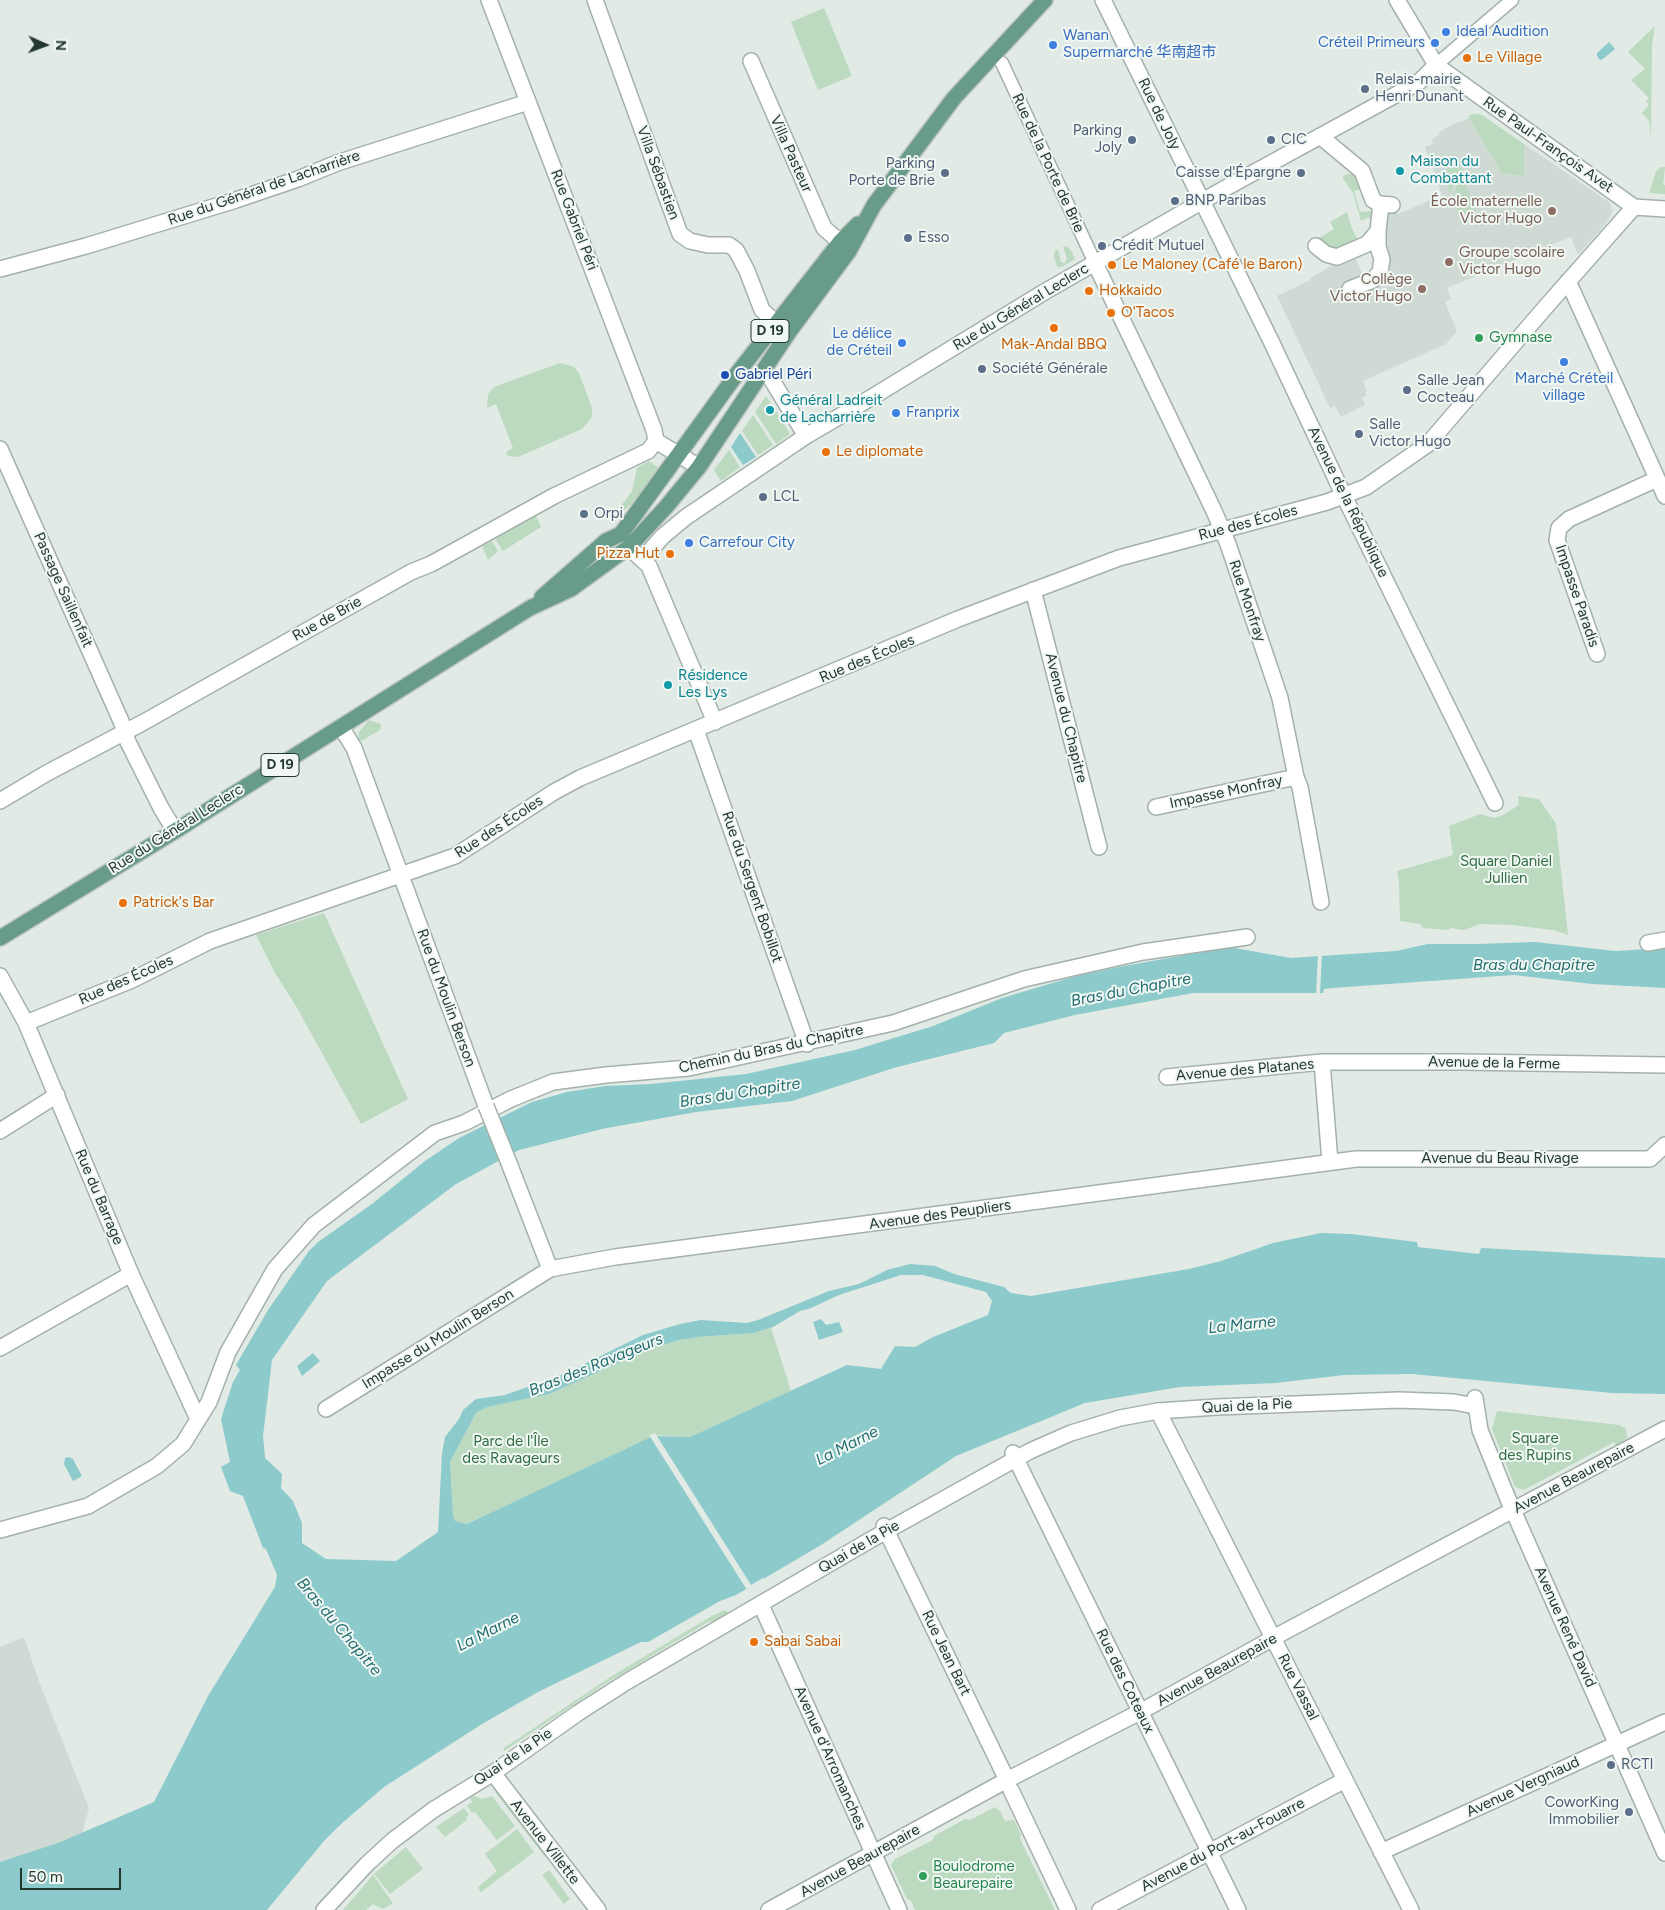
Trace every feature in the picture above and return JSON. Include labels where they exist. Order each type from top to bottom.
[{"type":"main road","name":"D 19","points":[[677,454],[840,242],[868,214],[954,98],[1045,0]]},
{"type":"main road","name":"D 19","points":[[699,467],[789,332],[849,251],[868,214]]},
{"type":"main road","name":"Rue du Général Leclerc","points":[[530,608],[606,541],[621,534],[677,454]]},
{"type":"main road","name":"Rue du Général Leclerc","points":[[0,938],[175,831],[530,608],[571,589],[629,547],[666,507],[699,467]]},
{"type":"street","name":"Rue Gabriel Péri","points":[[490,0],[654,430],[656,441]]},
{"type":"street","name":"Villa Sébastien","points":[[594,0],[618,59],[680,234],[690,241],[728,245],[736,250],[747,270],[762,310],[776,323]]},
{"type":"street","name":"Rue de Joly","points":[[1103,0],[1201,202]]},
{"type":"street","points":[[1397,0],[1436,65]]},
{"type":"street","name":"Rue du Général Leclerc","points":[[643,559],[662,537],[686,517],[806,436],[1046,291],[1201,202],[1420,82],[1506,1]]},
{"type":"street","name":"Villa Pasteur","points":[[751,61],[824,228],[840,242]]},
{"type":"street","name":"Rue de la Porte de Brie","points":[[1002,63],[1096,263]]},
{"type":"street","name":"Rue Paul-François Avet","points":[[1436,65],[1634,207]]},
{"type":"street","name":"Rue du Général de Lacharrière","points":[[0,269],[86,246],[236,200],[298,179],[337,163],[528,102]]},
{"type":"street","points":[[1320,136],[1362,171],[1373,200],[1387,204],[1378,232],[1378,247],[1382,259],[1380,272],[1373,280],[1350,289]]},
{"type":"street","name":"Avenue de la République","points":[[1201,202],[1271,341],[1344,496],[1495,803]]},
{"type":"street","points":[[1634,207],[1665,209]]},
{"type":"street","name":"Rue des Écoles","points":[[26,1022],[132,980],[210,941],[455,856],[554,792],[580,778],[1033,590],[1120,558],[1344,496],[1366,487],[1428,444],[1634,207]]},
{"type":"street","points":[[1316,246],[1326,254],[1337,257],[1367,244],[1378,232]]},
{"type":"street","name":"Rue Monfray","points":[[1096,263],[1223,530],[1280,698],[1300,787],[1321,902]]},
{"type":"street","points":[[1568,281],[1665,496]]},
{"type":"street","points":[[765,369],[806,436]]},
{"type":"street","points":[[656,441],[699,467]]},
{"type":"street","name":"Rue de Brie","points":[[0,801],[411,572],[439,560],[554,496],[648,451],[656,441]]},
{"type":"street","name":"Passage Saillenfait","points":[[0,448],[126,731],[128,742],[161,808],[175,831]]},
{"type":"street","name":"Impasse Paradis","points":[[1597,654],[1557,540],[1559,528],[1569,519],[1658,479]]},
{"type":"street","points":[[621,534],[622,542],[649,566],[715,722]]},
{"type":"street","name":"Avenue du Chapitre","points":[[1033,590],[1100,847]]},
{"type":"street","name":"Rue du Moulin Berson","points":[[341,727],[354,748],[486,1106],[550,1269]]},
{"type":"street","name":"Rue du Sergent Bobillot","points":[[696,730],[807,1044]]},
{"type":"street","name":"Impasse Monfray","points":[[1156,807],[1296,776]]},
{"type":"street","name":"Chemin du Bras du Chapitre","points":[[0,1530],[88,1506],[131,1483],[157,1466],[183,1444],[209,1402],[228,1352],[276,1269],[314,1225],[435,1133],[464,1123],[511,1099],[553,1082],[606,1075],[689,1068],[807,1044],[893,1023],[1024,979],[1144,952],[1246,938]]},
{"type":"street","points":[[1648,943],[1665,940]]},
{"type":"street","name":"Rue du Barrage","points":[[0,976],[26,1022],[131,1274],[198,1419]]},
{"type":"street","points":[[1322,1062],[1330,1162]]},
{"type":"street","name":"Avenue de la Ferme","points":[[1322,1062],[1665,1065]]},
{"type":"street","name":"Avenue des Platanes","points":[[1167,1077],[1322,1062]]},
{"type":"street","points":[[0,1131],[56,1095]]},
{"type":"street","name":"Avenue du Beau Rivage","points":[[1330,1162],[1356,1159],[1650,1159],[1665,1145]]},
{"type":"street","name":"Avenue des Peupliers","points":[[550,1269],[616,1257],[1330,1162]]},
{"type":"street","name":"Impasse du Moulin Berson","points":[[326,1409],[550,1269]]},
{"type":"street","points":[[0,1348],[131,1274]]},
{"type":"street","name":"Quai de la Pie","points":[[324,1910],[366,1864],[392,1841],[433,1810],[493,1773],[578,1713],[628,1681],[761,1605],[886,1528],[1015,1455],[1071,1433],[1120,1418],[1158,1411],[1399,1400],[1475,1402]]},
{"type":"street","name":"Avenue René David","points":[[1475,1402],[1480,1430],[1513,1510],[1665,1853]]},
{"type":"street","name":"Rue Vassal","points":[[1158,1411],[1411,1910]]},
{"type":"street","name":"Avenue Beaurepaire","points":[[769,1910],[873,1854],[1009,1785],[1273,1639],[1665,1429]]},
{"type":"street","name":"Rue des Coteaux","points":[[1015,1455],[1238,1910]]},
{"type":"street","name":"Rue Jean Bart","points":[[886,1528],[1068,1910]]},
{"type":"street","name":"Avenue d'Arromanches","points":[[761,1605],[899,1910]]},
{"type":"street","name":"Avenue Vergniaud","points":[[1381,1852],[1665,1722]]},
{"type":"street","name":"Avenue Villette","points":[[493,1773],[598,1910]]},
{"type":"street","name":"Avenue du Port-au-Fouarre","points":[[1100,1910],[1345,1780]]},
{"type":"shaded area","name":"Groupe scolaire Victor Hugo","points":[[1469,118],[1502,174],[1524,176],[1524,144],[1609,202],[1613,211],[1603,227],[1578,255],[1571,237],[1447,288],[1451,299],[1445,302],[1457,331],[1446,344],[1363,381],[1367,391],[1365,392],[1367,395],[1362,398],[1365,405],[1341,417],[1335,406],[1330,408],[1277,296],[1310,280],[1310,278],[1353,254],[1364,277],[1384,274],[1390,269],[1383,251],[1386,216],[1394,208],[1398,214],[1442,195],[1425,147],[1433,144],[1432,139],[1440,134],[1439,132]]},
{"type":"shaded area","points":[[24,1637],[38,1679],[89,1808],[62,1910],[0,1910],[0,1647]]},
{"type":"green space","points":[[824,8],[852,76],[818,90],[791,22]]},
{"type":"green space","points":[[1655,26],[1652,45],[1651,137],[1649,121],[1642,113],[1649,105],[1646,101],[1649,98],[1631,80],[1645,69],[1628,52]]},
{"type":"green space","points":[[1469,115],[1482,115],[1524,144],[1524,176],[1502,174],[1469,118]]},
{"type":"green space","points":[[1456,159],[1464,173],[1455,181],[1451,194],[1444,176]]},
{"type":"green space","points":[[1661,167],[1665,167],[1663,185],[1665,185],[1665,194],[1649,193],[1656,171]]},
{"type":"green space","points":[[1347,174],[1355,174],[1362,189],[1354,191],[1360,212],[1371,211],[1374,219],[1367,218],[1361,221],[1353,193],[1342,177]]},
{"type":"green space","points":[[1463,179],[1476,211],[1459,217],[1453,197],[1457,183]]},
{"type":"green space","points":[[1347,212],[1359,243],[1341,251],[1330,249],[1317,239],[1334,229],[1330,222]]},
{"type":"green space","points":[[1063,246],[1068,247],[1075,259],[1062,267],[1057,267],[1054,256],[1055,250],[1058,250],[1061,262],[1065,263],[1067,259]]},
{"type":"green space","points":[[560,363],[574,367],[579,373],[592,408],[592,417],[582,429],[518,457],[508,456],[506,452],[513,448],[496,404],[487,408],[488,394],[494,387]]},
{"type":"green space","points":[[766,396],[771,403],[763,409],[770,417],[776,411],[790,434],[776,444],[755,412]]},
{"type":"green space","points":[[753,415],[773,445],[758,455],[742,431]]},
{"type":"green space","points":[[729,450],[740,467],[721,481],[714,470]]},
{"type":"green space","points":[[649,461],[660,469],[641,494],[625,510],[621,506],[632,491],[637,468]]},
{"type":"green space","points":[[536,516],[541,527],[503,551],[495,539]]},
{"type":"green space","points":[[492,541],[498,551],[488,560],[482,546]]},
{"type":"green space","points":[[369,720],[381,724],[380,730],[358,743],[359,732]]},
{"type":"green space","name":"Square Daniel Jullien","points":[[1518,796],[1539,799],[1556,824],[1568,935],[1553,930],[1512,925],[1480,924],[1464,930],[1451,928],[1448,930],[1423,928],[1420,924],[1400,921],[1397,871],[1453,855],[1449,826],[1480,814],[1494,818],[1503,815],[1519,805]]},
{"type":"green space","points":[[324,913],[408,1099],[361,1124],[296,1006],[275,973],[256,935]]},
{"type":"green space","name":"Parc de l'Île des Ravageurs","points":[[771,1328],[791,1391],[690,1437],[656,1435],[467,1524],[455,1521],[453,1516],[450,1462],[476,1413],[487,1407],[549,1394],[650,1349],[679,1340],[754,1333]]},
{"type":"green space","name":"Square des Rupins","points":[[1497,1411],[1619,1425],[1626,1429],[1627,1438],[1616,1446],[1614,1442],[1524,1490],[1515,1487],[1492,1429]]},
{"type":"green space","points":[[725,1610],[729,1613],[719,1620],[708,1622],[603,1685],[504,1751],[504,1748],[612,1676],[710,1617]]},
{"type":"green space","points":[[497,1791],[546,1855],[545,1857],[495,1792]]},
{"type":"green space","points":[[474,1796],[482,1799],[492,1796],[515,1826],[497,1840],[475,1812],[472,1813],[467,1806],[472,1802],[470,1798]]},
{"type":"green space","points":[[995,1807],[1000,1811],[1005,1821],[1014,1820],[1021,1835],[1020,1839],[1055,1910],[915,1910],[911,1901],[907,1899],[891,1865],[895,1859],[933,1840],[934,1836],[965,1819],[970,1820]]},
{"type":"green space","points":[[464,1808],[469,1815],[466,1818],[467,1820],[445,1837],[436,1827]]},
{"type":"green space","points":[[517,1829],[534,1852],[481,1892],[478,1887],[497,1871],[485,1854]]},
{"type":"green space","points":[[406,1847],[423,1869],[390,1894],[374,1874]]},
{"type":"green space","points":[[549,1870],[570,1899],[564,1904],[542,1875]]},
{"type":"green space","points":[[373,1875],[393,1903],[383,1909],[373,1904],[366,1910],[343,1910]]},
{"type":"water","points":[[1609,42],[1615,49],[1600,60],[1597,53]]},
{"type":"water","points":[[740,433],[756,457],[743,465],[731,447]]},
{"type":"water","points":[[1535,942],[1615,951],[1665,948],[1665,988],[1592,984],[1514,975],[1333,988],[1324,989],[1323,993],[1193,993],[1075,1015],[1004,1033],[994,1043],[897,1067],[792,1101],[696,1112],[602,1129],[519,1150],[456,1184],[327,1281],[272,1360],[263,1436],[265,1458],[282,1474],[281,1488],[293,1501],[302,1523],[302,1543],[326,1559],[396,1561],[438,1532],[442,1453],[445,1437],[459,1419],[463,1410],[476,1399],[505,1395],[564,1374],[643,1335],[701,1320],[747,1323],[829,1291],[859,1284],[887,1270],[910,1264],[935,1266],[954,1274],[1004,1287],[1011,1293],[1031,1296],[1189,1269],[1221,1261],[1273,1243],[1321,1233],[1351,1234],[1417,1242],[1418,1247],[1479,1254],[1481,1248],[1665,1258],[1665,1394],[1612,1393],[1412,1374],[1344,1375],[1276,1383],[1180,1387],[1085,1403],[956,1456],[821,1545],[736,1595],[720,1601],[648,1642],[641,1642],[538,1692],[482,1724],[384,1787],[340,1825],[324,1841],[267,1910],[0,1910],[0,1862],[58,1843],[154,1802],[208,1696],[275,1587],[277,1575],[266,1549],[263,1548],[243,1496],[230,1491],[221,1467],[230,1462],[221,1419],[233,1382],[240,1370],[236,1365],[268,1310],[309,1251],[318,1242],[372,1204],[425,1161],[459,1138],[532,1102],[567,1092],[605,1086],[651,1084],[746,1074],[855,1050],[933,1026],[1002,998],[1076,976],[1119,967],[1229,947],[1291,958],[1396,951],[1428,944]],"holes":[[[901,1275],[923,1275],[986,1292],[992,1301],[988,1315],[933,1337],[915,1347],[895,1346],[881,1369],[847,1365],[690,1437],[653,1436],[467,1524],[455,1521],[453,1516],[450,1462],[476,1413],[487,1407],[549,1394],[650,1349],[679,1340],[754,1333],[773,1327],[800,1311],[839,1295]]]},
{"type":"water","points":[[821,1319],[826,1325],[839,1322],[843,1332],[819,1340],[813,1322]]},
{"type":"water","points":[[313,1353],[320,1361],[302,1376],[297,1366]]},
{"type":"water","points":[[65,1458],[73,1459],[82,1476],[73,1481],[64,1464]]},
{"type":"pier","points":[[1318,953],[1322,953],[1320,995],[1316,995]]},
{"type":"pier","points":[[655,1433],[751,1585],[763,1578],[765,1580],[747,1590],[649,1435]]},
{"type":"place","name":"Ideal Audition","points":[[1446,32]]},
{"type":"place","name":"Créteil Primeurs","points":[[1435,43]]},
{"type":"place","name":"Wanan Supermarché 华南超市","points":[[1053,45]]},
{"type":"place","name":"Le Village","points":[[1467,58]]},
{"type":"place","name":"Relais-mairie Henri Dunant","points":[[1365,89]]},
{"type":"place","name":"Parking Joly","points":[[1132,140]]},
{"type":"place","name":"CIC","points":[[1271,140]]},
{"type":"place","name":"Maison du Combattant","points":[[1400,171]]},
{"type":"place","name":"Parking Porte de Brie","points":[[945,173]]},
{"type":"place","name":"Caisse d'Épargne","points":[[1301,173]]},
{"type":"place","name":"BNP Paribas","points":[[1175,201]]},
{"type":"place","name":"École maternelle Victor Hugo","points":[[1552,211]]},
{"type":"place","name":"Esso","points":[[908,238]]},
{"type":"place","name":"Crédit Mutuel","points":[[1102,246]]},
{"type":"place","name":"Groupe scolaire Victor Hugo","points":[[1449,262]]},
{"type":"place","name":"Le Maloney (Café le Baron)","points":[[1112,265]]},
{"type":"place","name":"Collège Victor Hugo","points":[[1422,289]]},
{"type":"place","name":"Hokkaido","points":[[1089,291]]},
{"type":"place","name":"O'Tacos","points":[[1111,313]]},
{"type":"place","name":"Mak-Andal BBQ","points":[[1054,328]]},
{"type":"place","name":"Gymnase","points":[[1479,338]]},
{"type":"place","name":"Le délice de Créteil","points":[[902,343]]},
{"type":"place","name":"Marché Créteil village","points":[[1564,362]]},
{"type":"place","name":"Société Générale","points":[[982,369]]},
{"type":"place","name":"Gabriel Péri","points":[[725,375]]},
{"type":"place","name":"Salle Jean Cocteau","points":[[1407,390]]},
{"type":"place","name":"Général Ladreit de Lacharrière","points":[[770,410]]},
{"type":"place","name":"Franprix","points":[[896,413]]},
{"type":"place","name":"Salle Victor Hugo","points":[[1359,434]]},
{"type":"place","name":"Le diplomate","points":[[826,452]]},
{"type":"place","name":"LCL","points":[[763,497]]},
{"type":"place","name":"Orpi","points":[[584,514]]},
{"type":"place","name":"Carrefour City","points":[[689,543]]},
{"type":"place","name":"Pizza Hut","points":[[670,554]]},
{"type":"place","name":"Résidence Les Lys","points":[[668,685]]},
{"type":"place","name":"Patrick's Bar","points":[[123,903]]},
{"type":"place","name":"Sabai Sabai","points":[[754,1642]]},
{"type":"place","name":"RCTI","points":[[1611,1765]]},
{"type":"place","name":"CoworKing Immobilier","points":[[1629,1812]]},
{"type":"place","name":"Boulodrome Beaurepaire","points":[[923,1876]]},
{"type":"water label","name":"Bras du Chapitre","points":[[1534,965]]},
{"type":"water label","name":"Bras du Chapitre","points":[[1131,990]]},
{"type":"water label","name":"Bras du Chapitre","points":[[740,1093]]},
{"type":"water label","name":"La Marne","points":[[1242,1325]]},
{"type":"water label","name":"Bras des Ravageurs","points":[[596,1365]]},
{"type":"water label","name":"La Marne","points":[[847,1446]]},
{"type":"water label","name":"Bras du Chapitre","points":[[339,1627]]},
{"type":"water label","name":"La Marne","points":[[488,1632]]}]
